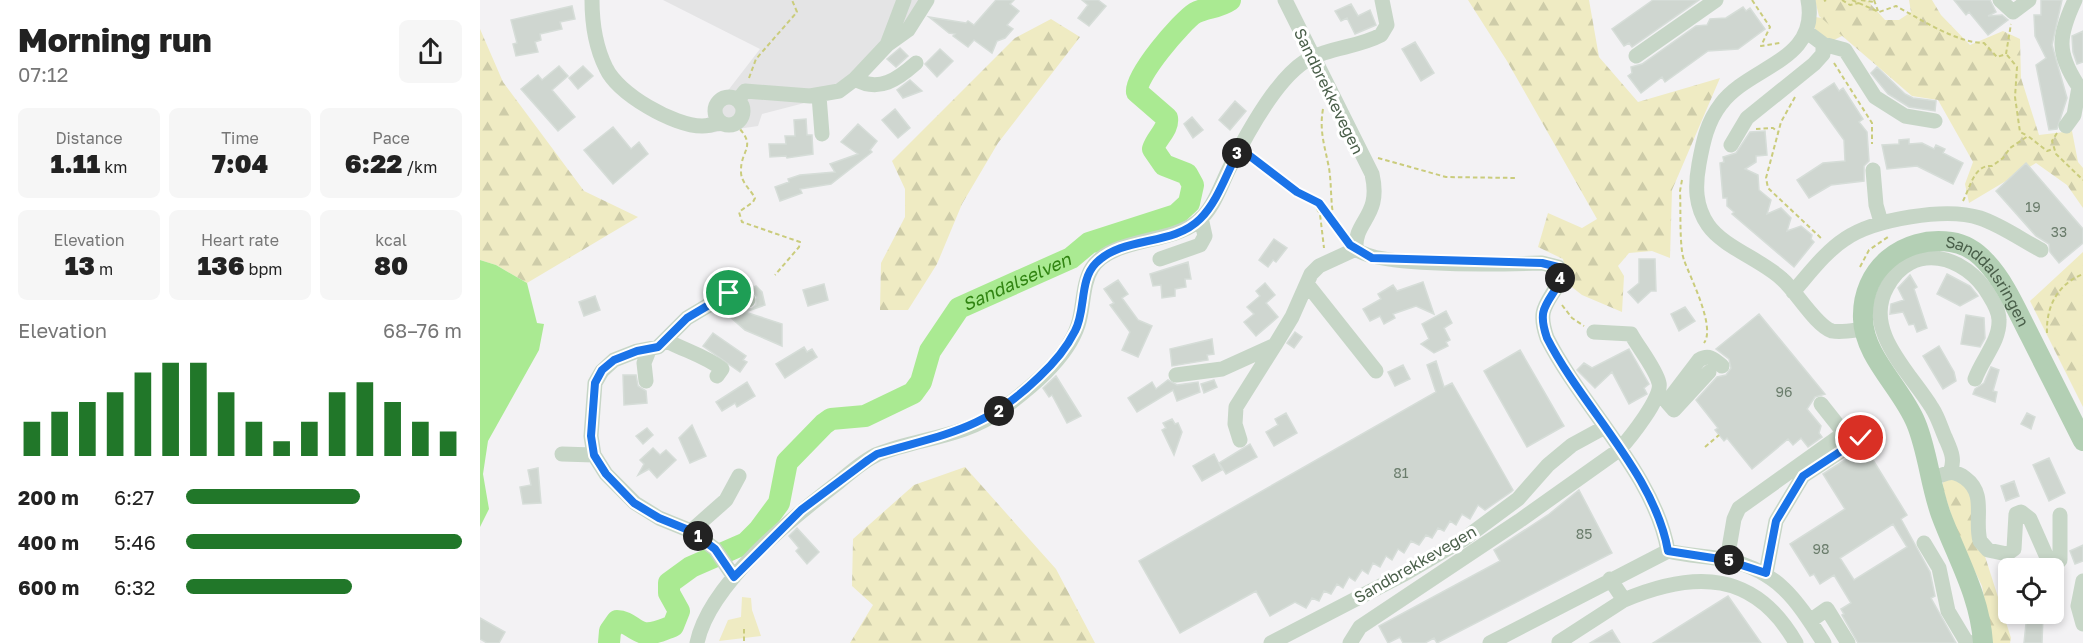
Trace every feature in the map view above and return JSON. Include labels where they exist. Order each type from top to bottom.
[{"type":"main road","name":"Sanddalsringen","points":[[1983,643],[1974,594],[1941,514],[1916,423],[1870,347],[1864,329],[1866,292],[1877,269],[1903,248],[1922,242],[1940,241],[1965,246],[1979,254],[1995,272],[2083,441]]},
{"type":"street","points":[[592,0],[593,23],[606,69],[614,81],[649,106],[681,123],[705,126],[728,123],[743,113],[741,96]]},
{"type":"street","points":[[887,45],[904,0]]},
{"type":"street","points":[[728,123],[715,109],[718,102],[731,97],[819,96],[839,91],[855,79],[887,45],[908,30],[927,0]]},
{"type":"street","name":"Sandbrekkevegen","points":[[1285,0],[1312,59],[1372,174],[1375,200],[1372,211],[1358,234],[1356,249]]},
{"type":"street","points":[[697,643],[715,603],[734,577],[801,510],[877,454],[954,433],[1001,410],[1030,385],[1064,350],[1079,322],[1087,279],[1096,262],[1116,249],[1173,235],[1201,218],[1219,192],[1238,152],[1278,90],[1303,63],[1328,51],[1381,35],[1388,25],[1382,0]]},
{"type":"street","points":[[1636,56],[1716,0]]},
{"type":"street","points":[[1808,0],[1807,32],[1798,45],[1785,57],[1735,88],[1721,103],[1704,139],[1695,184],[1698,204],[1709,226],[1782,279],[1830,330],[1864,329]]},
{"type":"street","points":[[2000,0],[2013,12],[2029,0]]},
{"type":"street","points":[[2066,126],[2074,115],[2081,87],[2066,69],[2061,51],[2064,23],[2075,0]]},
{"type":"street","points":[[1807,32],[1823,49],[1845,50],[1875,97],[1905,116],[1935,122]]},
{"type":"street","points":[[1731,145],[1747,118],[1823,49]]},
{"type":"street","points":[[855,79],[871,85],[891,82],[916,63]]},
{"type":"street","points":[[819,96],[822,134]]},
{"type":"street","points":[[1873,170],[1876,205],[1881,222]]},
{"type":"street","points":[[1794,292],[1845,239],[1881,222],[1932,214],[1978,218],[2041,250]]},
{"type":"street","points":[[1160,259],[1200,245],[1205,236],[1201,218]]},
{"type":"street","points":[[1240,440],[1235,424],[1236,407],[1275,345],[1319,266],[1356,249],[1372,258],[1404,261],[1551,264],[1558,267],[1561,275],[1543,308],[1541,318],[1547,338],[1644,487],[1664,528],[1668,551]]},
{"type":"street","name":"Sanddalsringen","points":[[1950,472],[1953,465],[1952,454],[1933,409],[1889,345],[1882,328],[1880,309],[1884,291],[1894,276],[1909,264],[1931,258],[1954,261],[1977,276],[1991,298],[1999,318],[1998,336],[1975,378]]},
{"type":"street","points":[[1307,284],[1376,371]]},
{"type":"street","points":[[646,381],[644,363],[668,334],[687,318],[729,293],[740,293],[748,300]]},
{"type":"street","points":[[1350,643],[1360,627],[1519,521],[1619,450],[1630,438],[1659,393],[1659,383],[1631,334],[1594,332]]},
{"type":"street","points":[[1176,375],[1222,369],[1275,345]]},
{"type":"street","points":[[717,376],[722,369],[705,357],[658,347],[637,351],[614,360],[602,370],[595,383],[591,436],[594,455],[606,474],[634,503],[659,518],[691,531],[718,554],[734,577]]},
{"type":"street","points":[[1726,560],[1734,519],[1739,508],[1844,433],[1821,404]]},
{"type":"street","name":"Sandbrekkevegen","points":[[1271,643],[1406,573],[1464,539],[1518,499],[1548,465],[1572,445],[1605,427]]},
{"type":"street","points":[[1766,573],[1776,521],[1803,476],[1861,438]]},
{"type":"street","points":[[562,454],[594,455]]},
{"type":"street","points":[[1931,480],[1950,472],[1968,480],[1979,500],[1978,535],[1980,542],[1988,550],[2007,554],[2014,549],[2016,513],[2021,512],[2030,519],[2049,562],[2055,566],[2060,560],[2060,515]]},
{"type":"street","points":[[691,531],[726,500],[739,476]]},
{"type":"street","points":[[1924,543],[1939,568],[1948,611],[1966,641],[1971,643]]},
{"type":"street","points":[[1490,643],[1668,551],[1726,560],[1766,573],[1787,591],[1824,643]]},
{"type":"street","points":[[1610,579],[1624,600]]},
{"type":"street","points":[[1559,642],[1624,600],[1646,591],[1683,581],[1728,584],[1746,591],[1764,602],[1783,621],[1796,643]]},
{"type":"street","points":[[2083,581],[2078,606],[2083,624]]},
{"type":"street","points":[[1810,621],[1827,609],[1848,643]]},
{"type":"path","points":[[741,96],[756,59],[797,12],[792,0]]},
{"type":"path","points":[[1752,0],[1770,27],[1761,46],[1786,41]]},
{"type":"path","points":[[1842,0],[1850,5],[1857,1],[1874,1],[1879,12]]},
{"type":"path","points":[[1857,1],[1879,12],[1896,6],[1940,32],[1959,36],[1973,43],[1984,43],[1997,57],[2006,54]]},
{"type":"path","points":[[2013,12],[2006,54],[2017,67],[2014,97],[2020,132],[2047,151],[2053,148]]},
{"type":"path","points":[[1823,49],[1872,123],[1872,144]]},
{"type":"path","points":[[1797,91],[1778,132],[1766,178],[1768,188],[1833,250]]},
{"type":"path","points":[[1324,105],[1320,132],[1330,171],[1331,208],[1335,224]]},
{"type":"path","points":[[728,123],[744,133],[749,147],[740,171],[743,181],[755,198],[739,212],[742,222],[794,237],[800,242],[799,247],[775,275]]},
{"type":"path","points":[[2066,126],[2054,135],[2053,148],[2064,163],[2083,180]]},
{"type":"path","points":[[1756,129],[1773,128],[1778,132]]},
{"type":"path","points":[[1950,216],[1963,202],[1977,170],[1985,165],[1992,166],[2003,158],[2010,147],[2028,136]]},
{"type":"path","points":[[1238,152],[1246,153],[1326,210],[1350,245],[1356,249]]},
{"type":"path","points":[[1361,154],[1446,177],[1517,178]]},
{"type":"path","points":[[1310,199],[1320,214],[1322,227],[1324,248],[1319,266]]},
{"type":"path","points":[[2048,338],[2047,322],[2052,300],[2069,279],[2083,274]]},
{"type":"path","points":[[1551,296],[1572,318],[1594,332]]},
{"type":"path","points":[[1704,447],[1719,435]]},
{"type":"path","points":[[744,629],[744,643]]},
{"type":"shaded area","points":[[663,0],[923,0],[898,43],[839,94],[762,114],[758,126],[709,133],[696,132],[760,49]]},
{"type":"shaded area","points":[[480,260],[496,265],[527,283],[537,323],[544,324],[539,350],[488,441],[483,474],[489,509],[480,527]]},
{"type":"green space","points":[[1468,0],[1589,0],[1599,57],[1638,102],[1720,78],[1672,190],[1670,258],[1652,251],[1629,253],[1618,266],[1624,276],[1622,312],[1582,295],[1568,284],[1563,259],[1538,247],[1548,213],[1582,228],[1597,219],[1507,61]]},
{"type":"green space","points":[[1815,0],[1867,0],[1885,20],[1899,20],[1911,12],[1909,0],[1932,0],[1941,15],[1970,45],[2003,31],[2020,39],[2021,78],[2039,135],[2072,131],[2078,162],[2083,168],[2083,208],[2067,185],[2036,163],[1969,203],[1965,184],[1973,162],[1938,100],[1912,96],[1819,16]]},
{"type":"green space","points":[[1815,17],[1829,19],[1848,33],[1832,41],[1815,31]]},
{"type":"green space","points":[[1051,19],[1080,37],[998,143],[962,204],[937,264],[908,310],[880,310],[881,263],[905,217],[905,189],[892,161],[1015,38]]},
{"type":"green space","points":[[480,29],[503,82],[584,191],[638,217],[527,283],[496,265],[480,260]]},
{"type":"green space","points":[[2083,252],[2083,407],[2030,301]]},
{"type":"green space","points":[[965,467],[1056,569],[1095,643],[850,643],[873,605],[852,586],[853,539],[914,485]]},
{"type":"green space","points":[[1948,476],[1969,486],[1983,550],[1998,597],[1998,624],[2007,624],[2011,638],[2010,643],[1992,643],[1982,586],[1959,539],[1942,486],[1944,478]]},
{"type":"green space","points":[[742,597],[751,598],[752,610],[761,636],[719,641],[728,620],[741,617]]},
{"type":"building","points":[[996,0],[1014,0],[1010,4],[1019,11],[1007,25],[1013,29],[1005,38],[997,41],[992,53],[974,40],[968,47],[953,36],[955,34],[949,33],[929,17],[966,23],[968,21],[974,25]]},
{"type":"building","points":[[1082,0],[1098,0],[1106,6],[1089,26],[1078,18],[1088,5]]},
{"type":"building","points":[[1653,0],[1699,0],[1632,47],[1629,43],[1624,46],[1612,29]]},
{"type":"building","points":[[1954,0],[1990,0],[1996,12],[1988,16],[2002,15],[2008,20],[1988,35],[1969,12],[1966,15]]},
{"type":"building","points":[[2041,0],[2062,0],[2052,45],[2067,98],[2057,129],[2049,130],[2036,65],[2046,58],[2035,36],[2034,15],[2041,15]]},
{"type":"building","points":[[1351,4],[1358,16],[1370,10],[1376,25],[1355,34],[1347,18],[1341,21],[1335,11]]},
{"type":"building","points":[[572,6],[575,19],[560,22],[562,29],[540,34],[541,40],[535,42],[538,52],[516,56],[513,44],[517,43],[511,20]]},
{"type":"building","points":[[1743,7],[1746,11],[1750,8],[1765,29],[1738,49],[1708,51],[1665,82],[1662,77],[1641,93],[1628,76],[1632,73],[1631,67],[1642,64],[1696,26],[1707,25],[1710,19],[1726,18]]},
{"type":"building","points":[[2083,31],[2083,62],[2077,64],[2073,52],[2072,36]]},
{"type":"building","points":[[1415,42],[1434,73],[1421,81],[1402,49]]},
{"type":"building","points":[[900,48],[908,56],[896,67],[887,59]]},
{"type":"building","points":[[940,49],[953,61],[937,77],[925,64]]},
{"type":"building","points":[[559,66],[568,76],[552,90],[575,117],[558,131],[521,89],[538,75],[542,80]]},
{"type":"building","points":[[583,66],[593,76],[578,89],[569,78]]},
{"type":"building","points":[[1877,67],[1905,94],[1913,98],[1936,101],[1935,111],[1909,107],[1888,94],[1871,73]]},
{"type":"building","points":[[910,80],[922,91],[903,98],[897,90]]},
{"type":"building","points":[[1834,83],[1839,91],[1843,88],[1863,119],[1859,122],[1867,132],[1869,161],[1864,166],[1864,181],[1831,185],[1809,198],[1797,180],[1823,163],[1845,161],[1844,140],[1813,97]]},
{"type":"building","points":[[1235,101],[1246,111],[1230,130],[1219,120]]},
{"type":"building","points":[[895,109],[910,128],[898,138],[882,120]]},
{"type":"building","points":[[1192,117],[1203,130],[1193,138],[1184,124]]},
{"type":"building","points":[[806,119],[807,135],[812,135],[813,154],[787,158],[786,156],[770,157],[769,144],[786,144],[785,136],[795,136],[794,120]]},
{"type":"building","points":[[858,124],[877,141],[870,150],[872,152],[831,184],[800,189],[802,193],[780,201],[775,187],[789,182],[788,179],[800,175],[835,172],[830,164],[858,154],[841,142]]},
{"type":"building","points":[[613,127],[631,149],[639,142],[648,154],[613,184],[584,150]]},
{"type":"building","points":[[1765,131],[1767,155],[1756,156],[1756,162],[1745,169],[1758,175],[1759,190],[1771,200],[1767,214],[1781,208],[1791,218],[1787,231],[1801,226],[1812,235],[1811,239],[1814,242],[1794,267],[1732,214],[1734,212],[1727,206],[1727,198],[1723,198],[1720,163],[1724,162],[1723,157],[1736,153],[1750,132]]},
{"type":"building","points":[[1909,139],[1909,144],[1922,143],[1934,149],[1936,145],[1945,149],[1943,153],[1963,163],[1953,184],[1917,166],[1887,169],[1882,145],[1899,144],[1899,140]]},
{"type":"building","points":[[2026,163],[2083,229],[2083,243],[2059,263],[2050,252],[2049,244],[2036,236],[1996,191]]},
{"type":"building","points":[[1274,239],[1287,248],[1276,262],[1273,260],[1268,267],[1259,260]]},
{"type":"building","points":[[1639,259],[1655,259],[1656,291],[1651,291],[1638,303],[1628,292],[1639,283]]},
{"type":"building","points":[[1188,262],[1191,279],[1185,279],[1186,287],[1175,289],[1175,296],[1162,298],[1161,285],[1153,286],[1150,274]]},
{"type":"building","points":[[1947,274],[1970,286],[1978,296],[1960,306],[1937,294]]},
{"type":"building","points":[[1910,275],[1917,287],[1914,289],[1927,328],[1917,332],[1914,324],[1909,325],[1903,312],[1890,314],[1891,304],[1904,300],[1898,288]]},
{"type":"building","points":[[1118,280],[1128,294],[1122,298],[1138,320],[1152,326],[1138,357],[1122,350],[1130,332],[1110,305],[1114,303],[1104,289]]},
{"type":"building","points":[[1423,282],[1434,314],[1416,306],[1393,314],[1395,318],[1384,324],[1380,316],[1370,321],[1363,309],[1381,299],[1378,294],[1393,285],[1397,291]]},
{"type":"building","points":[[1265,283],[1275,295],[1266,303],[1278,317],[1256,336],[1244,322],[1254,314],[1247,307],[1260,296],[1256,291]]},
{"type":"building","points":[[824,284],[828,300],[808,306],[803,290]]},
{"type":"building","points":[[756,286],[762,292],[765,305],[745,312],[782,324],[782,346],[745,330],[721,309],[732,303],[752,309],[756,305],[757,297],[750,289]]},
{"type":"building","points":[[595,296],[600,310],[584,316],[579,302]]},
{"type":"building","points":[[1685,307],[1695,321],[1679,331],[1671,314]]},
{"type":"building","points":[[1446,311],[1452,323],[1444,328],[1450,340],[1446,342],[1448,346],[1434,353],[1421,344],[1429,339],[1422,324]]},
{"type":"building","points":[[1759,314],[1825,394],[1815,397],[1807,409],[1821,426],[1819,433],[1822,437],[1808,447],[1801,438],[1793,445],[1788,439],[1752,469],[1727,438],[1724,441],[1715,430],[1718,428],[1696,400],[1717,377],[1726,375],[1731,368],[1729,359],[1716,349]]},
{"type":"building","points":[[1966,315],[1984,318],[1985,338],[1980,347],[1961,344]]},
{"type":"building","points":[[1295,332],[1302,337],[1294,348],[1287,343]]},
{"type":"building","points":[[713,333],[746,356],[743,360],[747,362],[740,372],[703,346]]},
{"type":"building","points":[[1212,339],[1214,354],[1207,355],[1208,360],[1172,366],[1170,349]]},
{"type":"building","points":[[1939,346],[1954,372],[1956,381],[1943,389],[1923,356]]},
{"type":"building","points":[[804,347],[807,352],[812,349],[817,357],[785,378],[776,364]]},
{"type":"building","points":[[1629,349],[1649,384],[1644,388],[1647,394],[1629,404],[1612,372],[1595,388],[1577,370],[1584,363],[1592,368]]},
{"type":"building","points":[[1520,350],[1564,426],[1527,447],[1484,371]]},
{"type":"building","points":[[1436,361],[1444,387],[1452,383],[1513,490],[1485,510],[1478,505],[1470,519],[1462,514],[1456,525],[1450,521],[1444,531],[1438,528],[1432,538],[1426,535],[1419,545],[1411,541],[1404,553],[1398,549],[1392,560],[1386,556],[1380,567],[1373,563],[1368,574],[1362,570],[1355,581],[1349,577],[1343,588],[1337,584],[1331,594],[1324,591],[1319,601],[1312,598],[1306,608],[1295,602],[1270,616],[1256,591],[1180,633],[1139,561],[1436,392],[1427,365]]},
{"type":"building","points":[[1403,365],[1410,379],[1395,386],[1388,372]]},
{"type":"building","points":[[1991,367],[1999,370],[1993,391],[1997,392],[1995,402],[1973,394],[1975,389],[1984,383]]},
{"type":"building","points":[[623,375],[636,375],[638,386],[646,391],[647,403],[624,405]]},
{"type":"building","points":[[1056,376],[1081,416],[1067,423],[1052,395],[1049,397],[1043,388]]},
{"type":"building","points":[[1168,380],[1177,385],[1198,382],[1200,392],[1177,401],[1173,390],[1137,412],[1128,398],[1152,382],[1156,389]]},
{"type":"building","points":[[1214,380],[1217,387],[1204,393],[1201,384]]},
{"type":"building","points":[[747,382],[755,396],[737,407],[735,403],[722,411],[716,402]]},
{"type":"building","points":[[1286,413],[1297,433],[1274,446],[1266,432],[1278,425],[1275,419]]},
{"type":"building","points":[[2027,413],[2035,417],[2031,429],[2021,424]]},
{"type":"building","points":[[1172,419],[1175,424],[1178,423],[1182,432],[1174,455],[1162,430],[1166,428],[1163,423]]},
{"type":"building","points":[[692,425],[706,456],[690,463],[679,438]]},
{"type":"building","points":[[647,428],[653,435],[643,444],[636,436]]},
{"type":"building","points":[[1250,444],[1257,457],[1226,474],[1219,463]]},
{"type":"building","points":[[1865,447],[1907,515],[1901,519],[1930,572],[1935,596],[1931,598],[1956,643],[1858,643],[1842,615],[1844,614],[1841,609],[1851,603],[1834,575],[1820,584],[1814,574],[1810,576],[1790,544],[1845,509],[1823,474]],"holes":[[[1893,524],[1907,547],[1854,580],[1840,558]]]},
{"type":"building","points":[[653,448],[660,455],[666,450],[676,460],[657,478],[649,469],[638,475],[644,464],[640,460]]},
{"type":"building","points":[[1214,454],[1222,470],[1202,481],[1193,466]]},
{"type":"building","points":[[2049,458],[2065,493],[2049,501],[2033,465]]},
{"type":"building","points":[[538,468],[541,503],[523,504],[520,487],[531,485],[528,470]]},
{"type":"building","points":[[2014,481],[2019,496],[2006,501],[2001,486]]},
{"type":"building","points":[[1579,490],[1612,553],[1437,643],[1434,638],[1425,643],[1403,643],[1400,637],[1388,643],[1379,626],[1500,561],[1494,550],[1548,515]]},
{"type":"building","points":[[797,528],[819,552],[807,564],[796,551],[799,548],[789,536]]},
{"type":"building","points":[[2083,545],[2083,561],[2075,564],[2070,551]]},
{"type":"building","points":[[1728,596],[1761,643],[1653,643]]},
{"type":"building","points":[[480,618],[505,632],[499,643],[487,643],[480,639]]},
{"type":"building","points":[[2026,624],[2043,624],[2042,643],[2024,643]]},
{"type":"building","points":[[1612,630],[1620,643],[1590,643]]},
{"type":"waterway","name":"Sandalselven","points":[[609,643],[610,631],[617,621],[647,633],[673,626],[679,611],[669,593],[669,583],[691,567],[746,543],[759,530],[779,503],[787,462],[824,424],[831,419],[865,416],[913,393],[921,382],[930,351],[959,308],[1071,258],[1089,243],[1176,215],[1189,203],[1193,185],[1187,174],[1164,165],[1153,149],[1166,126],[1167,118],[1137,92],[1138,85],[1160,50],[1189,18],[1199,11],[1230,0]]},
{"type":"route","points":[[729,293],[687,318],[668,334],[667,341],[658,347],[637,351],[614,360],[602,370],[595,383],[591,436],[594,455],[606,474],[634,503],[659,518],[691,531],[715,549],[734,577],[801,510],[877,454],[954,433],[987,419],[1011,402],[1056,361],[1072,338],[1079,322],[1087,279],[1096,262],[1116,249],[1173,235],[1197,222],[1219,192],[1238,152],[1246,153],[1273,171],[1297,192],[1319,203],[1350,245],[1360,253],[1372,258],[1404,261],[1542,263],[1558,267],[1561,275],[1560,282],[1546,302],[1541,318],[1547,338],[1644,487],[1664,528],[1668,551],[1688,556],[1726,560],[1766,573],[1776,521],[1803,476],[1861,438]]}]
